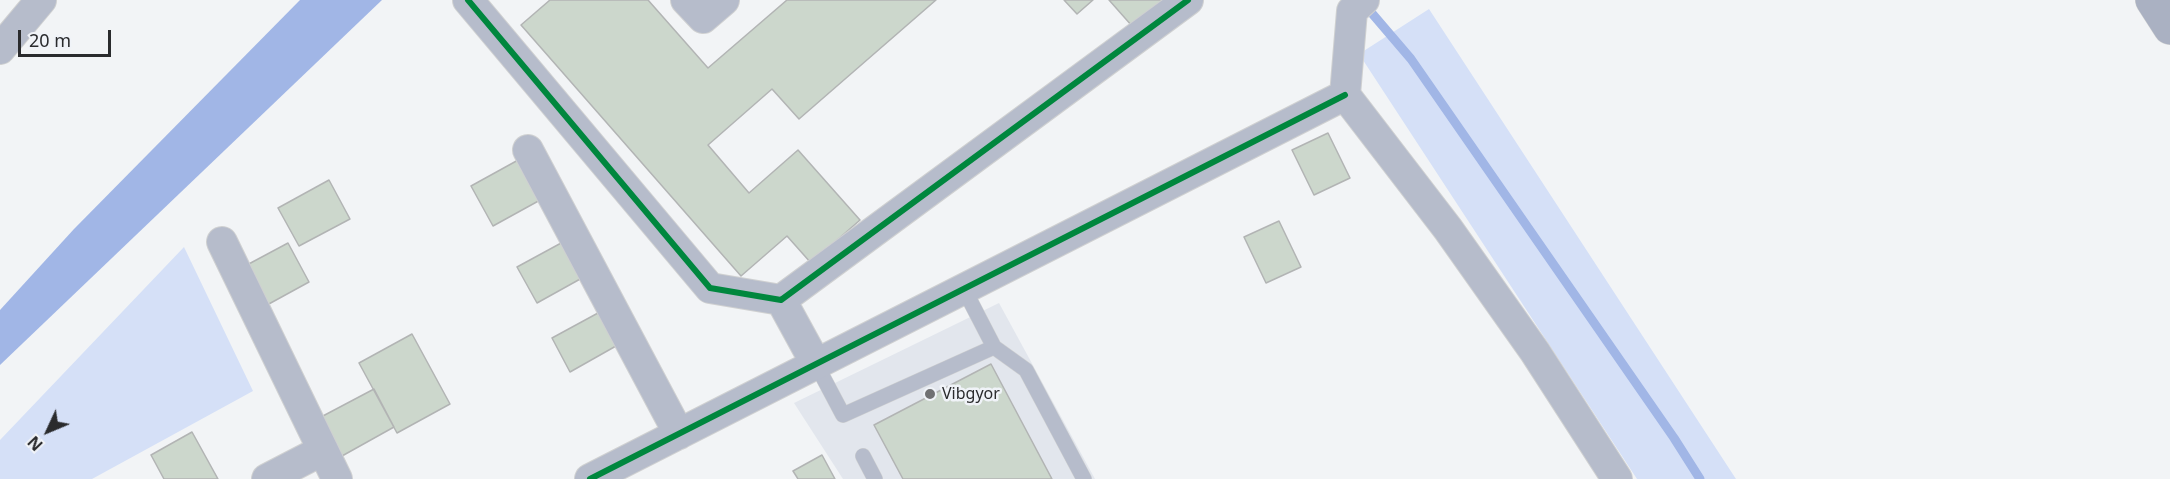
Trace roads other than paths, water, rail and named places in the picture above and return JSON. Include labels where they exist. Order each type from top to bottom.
[{"type":"main road","points":[[2152,0],[2170,28]]},
{"type":"street","points":[[0,49],[41,0]]},
{"type":"street","points":[[468,0],[710,288],[781,300],[1188,0]]},
{"type":"street","points":[[686,0],[703,18],[724,0]]},
{"type":"street","points":[[1358,5],[1345,95],[1448,229],[1535,352],[1617,479]]},
{"type":"street","points":[[590,479],[1345,95]]},
{"type":"street","points":[[528,150],[679,434]]},
{"type":"street","points":[[222,242],[337,479]]},
{"type":"street","points":[[781,300],[816,364]]},
{"type":"street","points":[[267,479],[323,450]]},
{"type":"lane","points":[[964,289],[994,347],[1026,370],[1083,479]]},
{"type":"lane","points":[[816,364],[843,415],[994,347]]},
{"type":"lane","points":[[863,456],[875,479]]},
{"type":"water","points":[[300,0],[382,0],[0,365],[0,310],[74,229]]},
{"type":"waterway","points":[[1364,4],[1411,59],[1674,438],[1700,479]]},
{"type":"place","name":"Vibgyor","points":[[930,394]]}]
